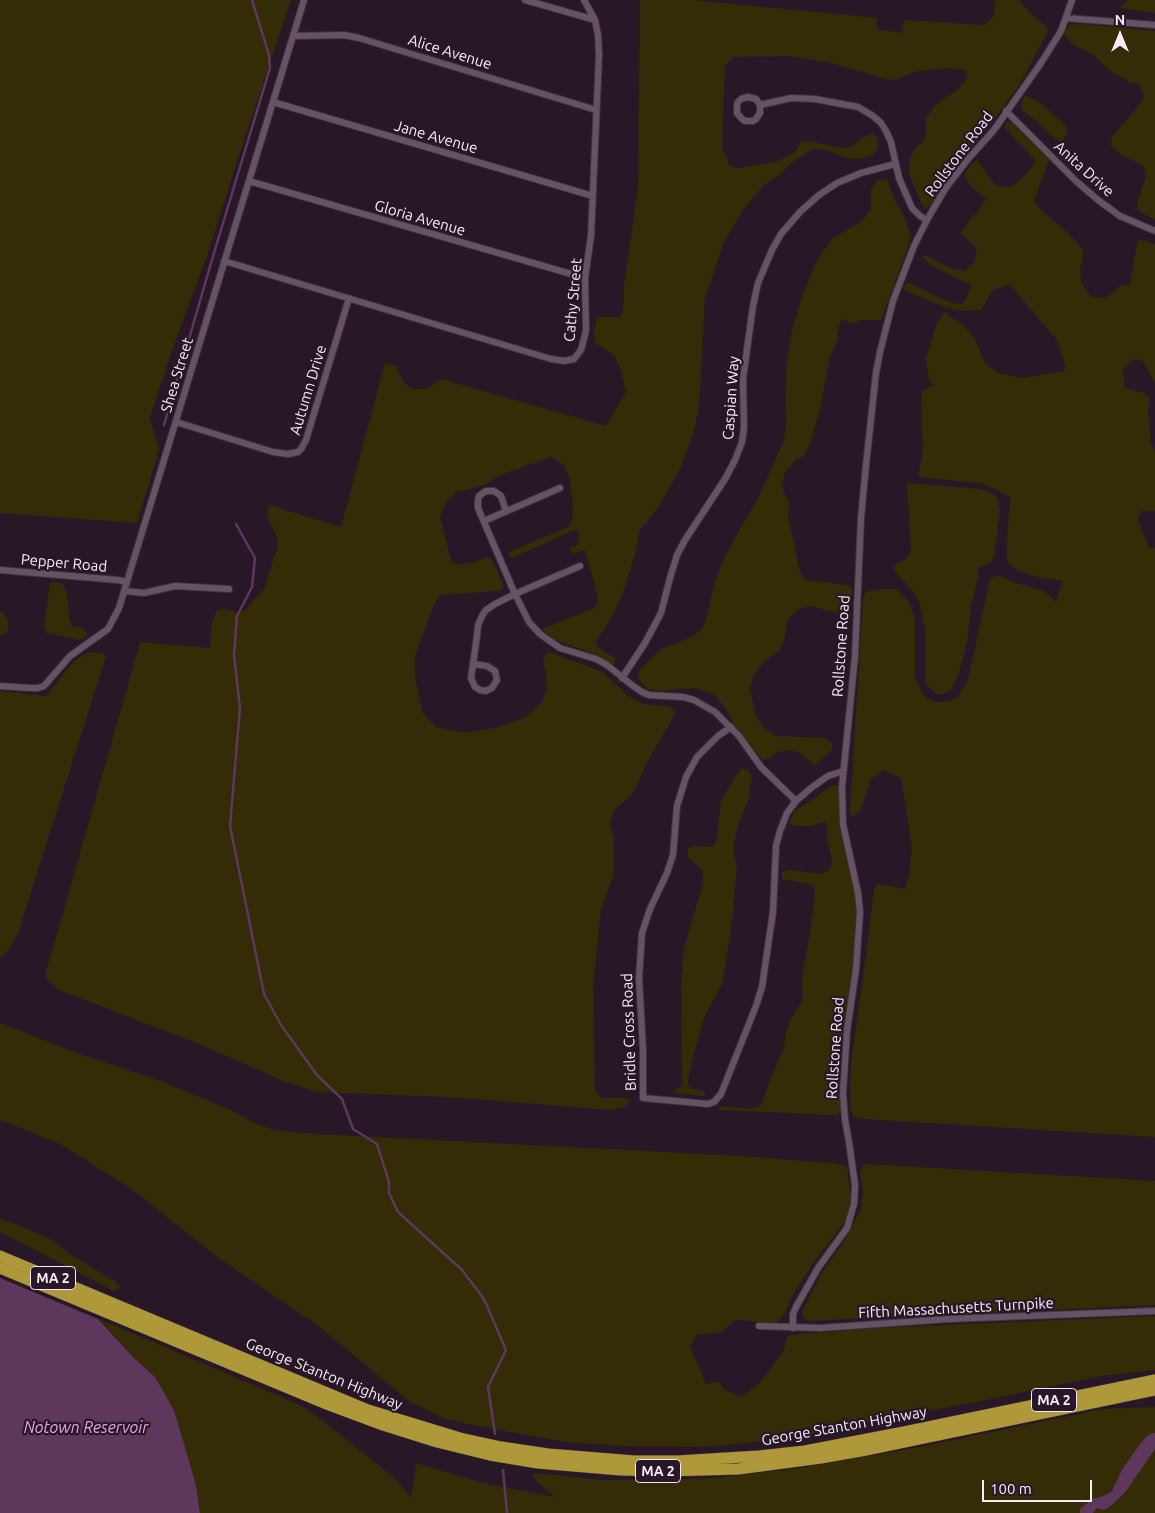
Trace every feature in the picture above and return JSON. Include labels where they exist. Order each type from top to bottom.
[{"type":"highway","name":"George Stanton Highway","points":[[0,1256],[368,1410],[460,1438],[501,1447],[548,1454],[634,1461],[678,1461],[805,1451],[1155,1380]]},
{"type":"highway","name":"George Stanton Highway","points":[[0,1268],[324,1403],[383,1425],[437,1442],[538,1463],[648,1471],[738,1469],[866,1450],[1155,1390]]},
{"type":"highway","points":[[1120,1397],[1155,1397]]},
{"type":"street","name":"Shea Street","points":[[0,686],[38,688],[44,686],[70,656],[108,629],[119,608],[304,0]]},
{"type":"street","points":[[526,0],[595,20]]},
{"type":"street","name":"Cathy Street","points":[[224,261],[551,359],[574,359],[578,355],[584,338],[586,324],[585,278],[590,246],[599,48],[595,20],[584,0]]},
{"type":"street","name":"Rollstone Road","points":[[793,1328],[796,1307],[818,1268],[847,1228],[855,1198],[843,1093],[847,1031],[856,969],[860,912],[858,893],[843,824],[841,796],[855,656],[862,509],[876,373],[884,334],[893,301],[914,246],[927,220],[945,189],[994,130],[1041,63],[1061,31],[1072,0]]},
{"type":"street","points":[[1066,18],[1155,25]]},
{"type":"street","name":"Alice Avenue","points":[[294,36],[344,36],[358,38],[596,110]]},
{"type":"street","points":[[760,105],[791,98],[802,98],[858,107],[874,116],[881,123],[891,142],[898,178],[912,208],[927,220]]},
{"type":"street","name":"Jane Avenue","points":[[273,102],[593,196]]},
{"type":"street","name":"Anita Drive","points":[[1006,111],[1076,181],[1098,200],[1120,216],[1155,231]]},
{"type":"street","name":"Caspian Way","points":[[622,678],[645,643],[661,613],[677,555],[725,478],[742,442],[744,428],[743,379],[753,306],[758,283],[772,250],[781,234],[800,212],[819,195],[837,183],[861,173],[896,164]]},
{"type":"street","name":"Gloria Avenue","points":[[249,182],[585,278]]},
{"type":"street","name":"Autumn Drive","points":[[176,422],[272,452],[288,454],[298,452],[306,440],[349,298]]},
{"type":"street","points":[[484,521],[560,488]]},
{"type":"street","points":[[506,511],[501,496],[498,493],[486,491],[479,496],[477,504],[515,594],[529,622],[540,634],[550,642],[571,652],[596,659],[607,665],[633,686],[649,694],[683,697],[703,704],[731,727],[761,767],[796,801]]},
{"type":"street","points":[[473,664],[487,666],[495,671],[497,680],[492,688],[483,691],[474,687],[471,678],[476,636],[482,616],[486,610],[515,594],[580,566]]},
{"type":"street","name":"Pepper Road","points":[[0,570],[126,582]]},
{"type":"street","points":[[124,591],[144,593],[175,586],[228,589]]},
{"type":"street","name":"Bridle Cross Road","points":[[731,727],[718,736],[697,757],[686,777],[677,806],[673,855],[642,933],[639,978],[643,1098],[708,1104],[714,1102],[721,1094],[762,987],[773,912],[776,846],[787,812],[811,788],[828,776],[843,771]]},
{"type":"street","name":"Fifth Massachusetts Turnpike","points":[[759,1326],[793,1328],[837,1327],[1155,1311]]},
{"type":"shaded area","points":[[0,0],[291,0],[206,259],[171,353],[150,418],[159,450],[137,523],[0,513]]},
{"type":"shaded area","points":[[640,0],[692,0],[877,18],[877,29],[902,33],[904,20],[984,25],[993,17],[996,0],[1019,0],[1030,13],[1049,29],[1020,84],[988,128],[947,178],[933,204],[927,208],[922,205],[909,174],[909,160],[916,147],[923,142],[926,133],[926,117],[936,105],[960,88],[968,77],[964,70],[948,68],[917,71],[897,80],[886,79],[828,62],[789,56],[734,57],[725,66],[722,147],[730,166],[738,168],[776,162],[795,152],[801,142],[810,141],[840,148],[851,147],[862,138],[873,133],[877,138],[878,148],[873,155],[859,159],[847,158],[825,150],[813,149],[794,161],[778,176],[764,185],[742,211],[723,244],[705,299],[699,405],[695,428],[681,467],[660,505],[640,530],[623,593],[610,620],[595,643],[599,648],[615,658],[615,664],[611,665],[589,652],[555,640],[543,630],[546,627],[593,609],[597,604],[597,594],[585,550],[572,554],[570,548],[578,544],[578,531],[574,530],[512,558],[507,555],[511,551],[568,527],[572,521],[573,503],[570,481],[564,465],[551,457],[500,475],[485,485],[457,492],[447,501],[440,517],[451,561],[458,565],[488,557],[493,561],[503,585],[502,589],[497,591],[441,595],[434,604],[415,656],[415,677],[422,712],[436,727],[465,733],[494,728],[525,718],[541,703],[547,689],[543,660],[549,652],[603,672],[627,695],[643,704],[668,706],[674,710],[675,714],[645,766],[636,788],[632,795],[613,811],[610,823],[614,840],[613,876],[601,910],[593,988],[595,1090],[601,1098],[627,1098],[629,1102],[627,1106],[611,1110],[448,1097],[317,1092],[283,1081],[204,1046],[59,990],[46,979],[46,972],[140,642],[210,648],[212,624],[216,611],[224,609],[242,613],[264,589],[278,545],[276,534],[267,516],[269,505],[341,527],[385,363],[396,366],[403,381],[412,389],[427,389],[441,379],[606,426],[626,392],[621,370],[614,355],[595,343],[594,331],[597,317],[620,317],[623,313],[624,286],[638,187]]},
{"type":"shaded area","points":[[1127,0],[1155,0],[1155,13],[1119,8]]},
{"type":"shaded area","points":[[1081,24],[1155,31],[1155,220],[1137,210],[1138,200],[1146,177],[1144,166],[1122,155],[1110,146],[1113,142],[1110,139],[1144,97],[1140,84],[1129,82],[1108,69],[1093,54],[1075,46],[1064,35],[1065,30],[1070,25]]},
{"type":"shaded area","points":[[1025,95],[1042,104],[1065,125],[1068,133],[1062,141],[1055,139],[1022,110],[1022,100]]},
{"type":"shaded area","points":[[1006,122],[1012,123],[1049,160],[1034,201],[1040,209],[1083,249],[1080,270],[1082,284],[1091,297],[1106,298],[1121,285],[1130,284],[1138,239],[1155,244],[1155,382],[1143,361],[1134,359],[1123,369],[1125,388],[1144,393],[1150,397],[1148,410],[1151,443],[1155,453],[1155,511],[1141,511],[1138,520],[1149,547],[1155,548],[1155,1137],[864,1119],[854,1117],[851,1110],[851,1063],[874,890],[878,884],[905,889],[909,875],[912,848],[901,778],[884,770],[871,779],[861,810],[852,817],[850,812],[863,599],[866,592],[896,589],[907,599],[915,617],[915,678],[928,699],[936,702],[947,702],[957,698],[968,680],[990,579],[998,575],[1013,582],[1044,591],[1056,602],[1063,580],[1037,577],[1016,570],[1007,561],[1010,497],[980,483],[918,477],[923,449],[921,392],[934,384],[929,381],[926,358],[937,323],[944,312],[965,327],[975,339],[985,363],[998,373],[1023,378],[1064,371],[1065,366],[1057,340],[1010,285],[993,290],[981,310],[961,311],[945,307],[904,290],[903,286],[909,283],[952,303],[962,304],[966,299],[971,285],[933,266],[921,257],[925,255],[950,268],[964,271],[974,263],[977,249],[961,233],[986,198],[972,188],[964,175],[971,164],[977,160],[995,185],[1007,187],[1016,184],[1033,166],[1035,160],[1005,128]]},
{"type":"shaded area","points":[[887,179],[894,199],[905,218],[911,238],[881,320],[861,320],[854,324],[842,319],[837,341],[830,357],[820,409],[811,441],[804,456],[795,460],[785,473],[782,485],[789,501],[788,516],[800,572],[805,580],[852,587],[850,612],[841,614],[810,606],[798,610],[788,619],[780,650],[764,662],[754,675],[750,689],[756,716],[765,729],[776,736],[824,738],[832,743],[832,750],[815,765],[800,753],[790,750],[777,752],[764,760],[736,727],[726,709],[714,694],[693,688],[661,691],[647,689],[637,675],[641,668],[660,650],[693,636],[703,628],[714,584],[726,554],[758,498],[784,441],[787,363],[792,330],[803,294],[817,260],[833,238],[861,222],[871,210],[871,189],[878,180]]},
{"type":"shaded area","points":[[907,483],[980,489],[992,493],[998,499],[1000,512],[994,556],[992,562],[978,568],[967,642],[959,673],[951,690],[943,694],[936,694],[925,683],[925,629],[919,601],[913,591],[894,571],[895,565],[905,560],[911,552]]},
{"type":"shaded area","points":[[50,582],[62,583],[66,591],[69,619],[72,626],[84,629],[88,635],[80,640],[46,633],[44,626]]},
{"type":"shaded area","points":[[0,612],[9,622],[7,633],[0,636]]},
{"type":"shaded area","points":[[89,652],[102,653],[106,657],[17,936],[6,953],[0,957],[0,691],[46,696],[74,661]]},
{"type":"shaded area","points":[[741,769],[747,769],[752,777],[748,801],[738,825],[733,850],[737,868],[732,922],[722,984],[704,1018],[688,1079],[688,1084],[691,1088],[704,1092],[706,1095],[676,1093],[674,1091],[682,1086],[681,981],[684,948],[703,883],[703,871],[688,857],[688,848],[695,846],[712,847],[716,843],[721,801]]},
{"type":"shaded area","points":[[833,785],[838,786],[840,830],[850,862],[856,893],[852,968],[842,1045],[840,1112],[837,1115],[719,1110],[723,1106],[748,1109],[756,1108],[762,1104],[769,1082],[784,1048],[786,1033],[792,1017],[803,1000],[802,977],[810,934],[815,893],[814,886],[782,879],[782,873],[788,870],[822,874],[830,869],[832,861],[827,838],[828,827],[825,822],[810,826],[793,826],[789,822],[794,812]]},
{"type":"shaded area","points":[[0,1023],[77,1053],[158,1080],[274,1130],[300,1133],[740,1156],[841,1164],[847,1167],[851,1196],[848,1213],[841,1227],[795,1291],[784,1315],[776,1323],[736,1320],[722,1332],[696,1335],[690,1346],[706,1384],[720,1382],[723,1389],[742,1397],[760,1382],[783,1352],[787,1338],[790,1335],[874,1328],[1155,1316],[1155,1370],[1102,1376],[783,1439],[706,1447],[624,1446],[565,1442],[445,1419],[410,1402],[321,1328],[220,1259],[130,1188],[60,1144],[0,1121]]},
{"type":"shaded area","points":[[866,1164],[1155,1181],[1155,1305],[808,1321],[802,1317],[803,1310],[821,1274],[843,1243],[861,1209],[863,1189],[860,1174],[862,1166]]},
{"type":"shaded area","points":[[0,1219],[50,1239],[73,1256],[116,1282],[120,1288],[114,1291],[0,1232]]},
{"type":"shaded area","points":[[99,1319],[298,1404],[317,1416],[397,1480],[411,1498],[416,1463],[483,1483],[555,1497],[539,1484],[533,1475],[534,1473],[604,1480],[705,1479],[800,1468],[919,1447],[1103,1409],[1155,1407],[1155,1433],[1147,1436],[1155,1436],[1155,1513],[200,1513],[196,1485],[174,1410],[155,1377],[133,1357]]},
{"type":"water","name":"Notown Reservoir","points":[[0,1278],[98,1319],[133,1357],[155,1377],[174,1410],[196,1485],[200,1513],[0,1513]]},
{"type":"water","points":[[1155,1433],[1155,1449],[1126,1491],[1104,1510],[1097,1508],[1093,1513],[1080,1513],[1080,1509],[1092,1499],[1112,1491],[1122,1470],[1138,1447],[1147,1436]]},
{"type":"waterway","points":[[164,425],[270,68],[269,55],[252,0]]},
{"type":"waterway","points":[[236,524],[255,558],[252,587],[237,616],[234,655],[240,708],[230,826],[264,994],[281,1025],[317,1075],[342,1099],[353,1129],[377,1144],[389,1182],[389,1193],[398,1212],[462,1270],[484,1299],[506,1350],[488,1387],[495,1434]]},
{"type":"waterway","points":[[503,1470],[507,1513]]}]
